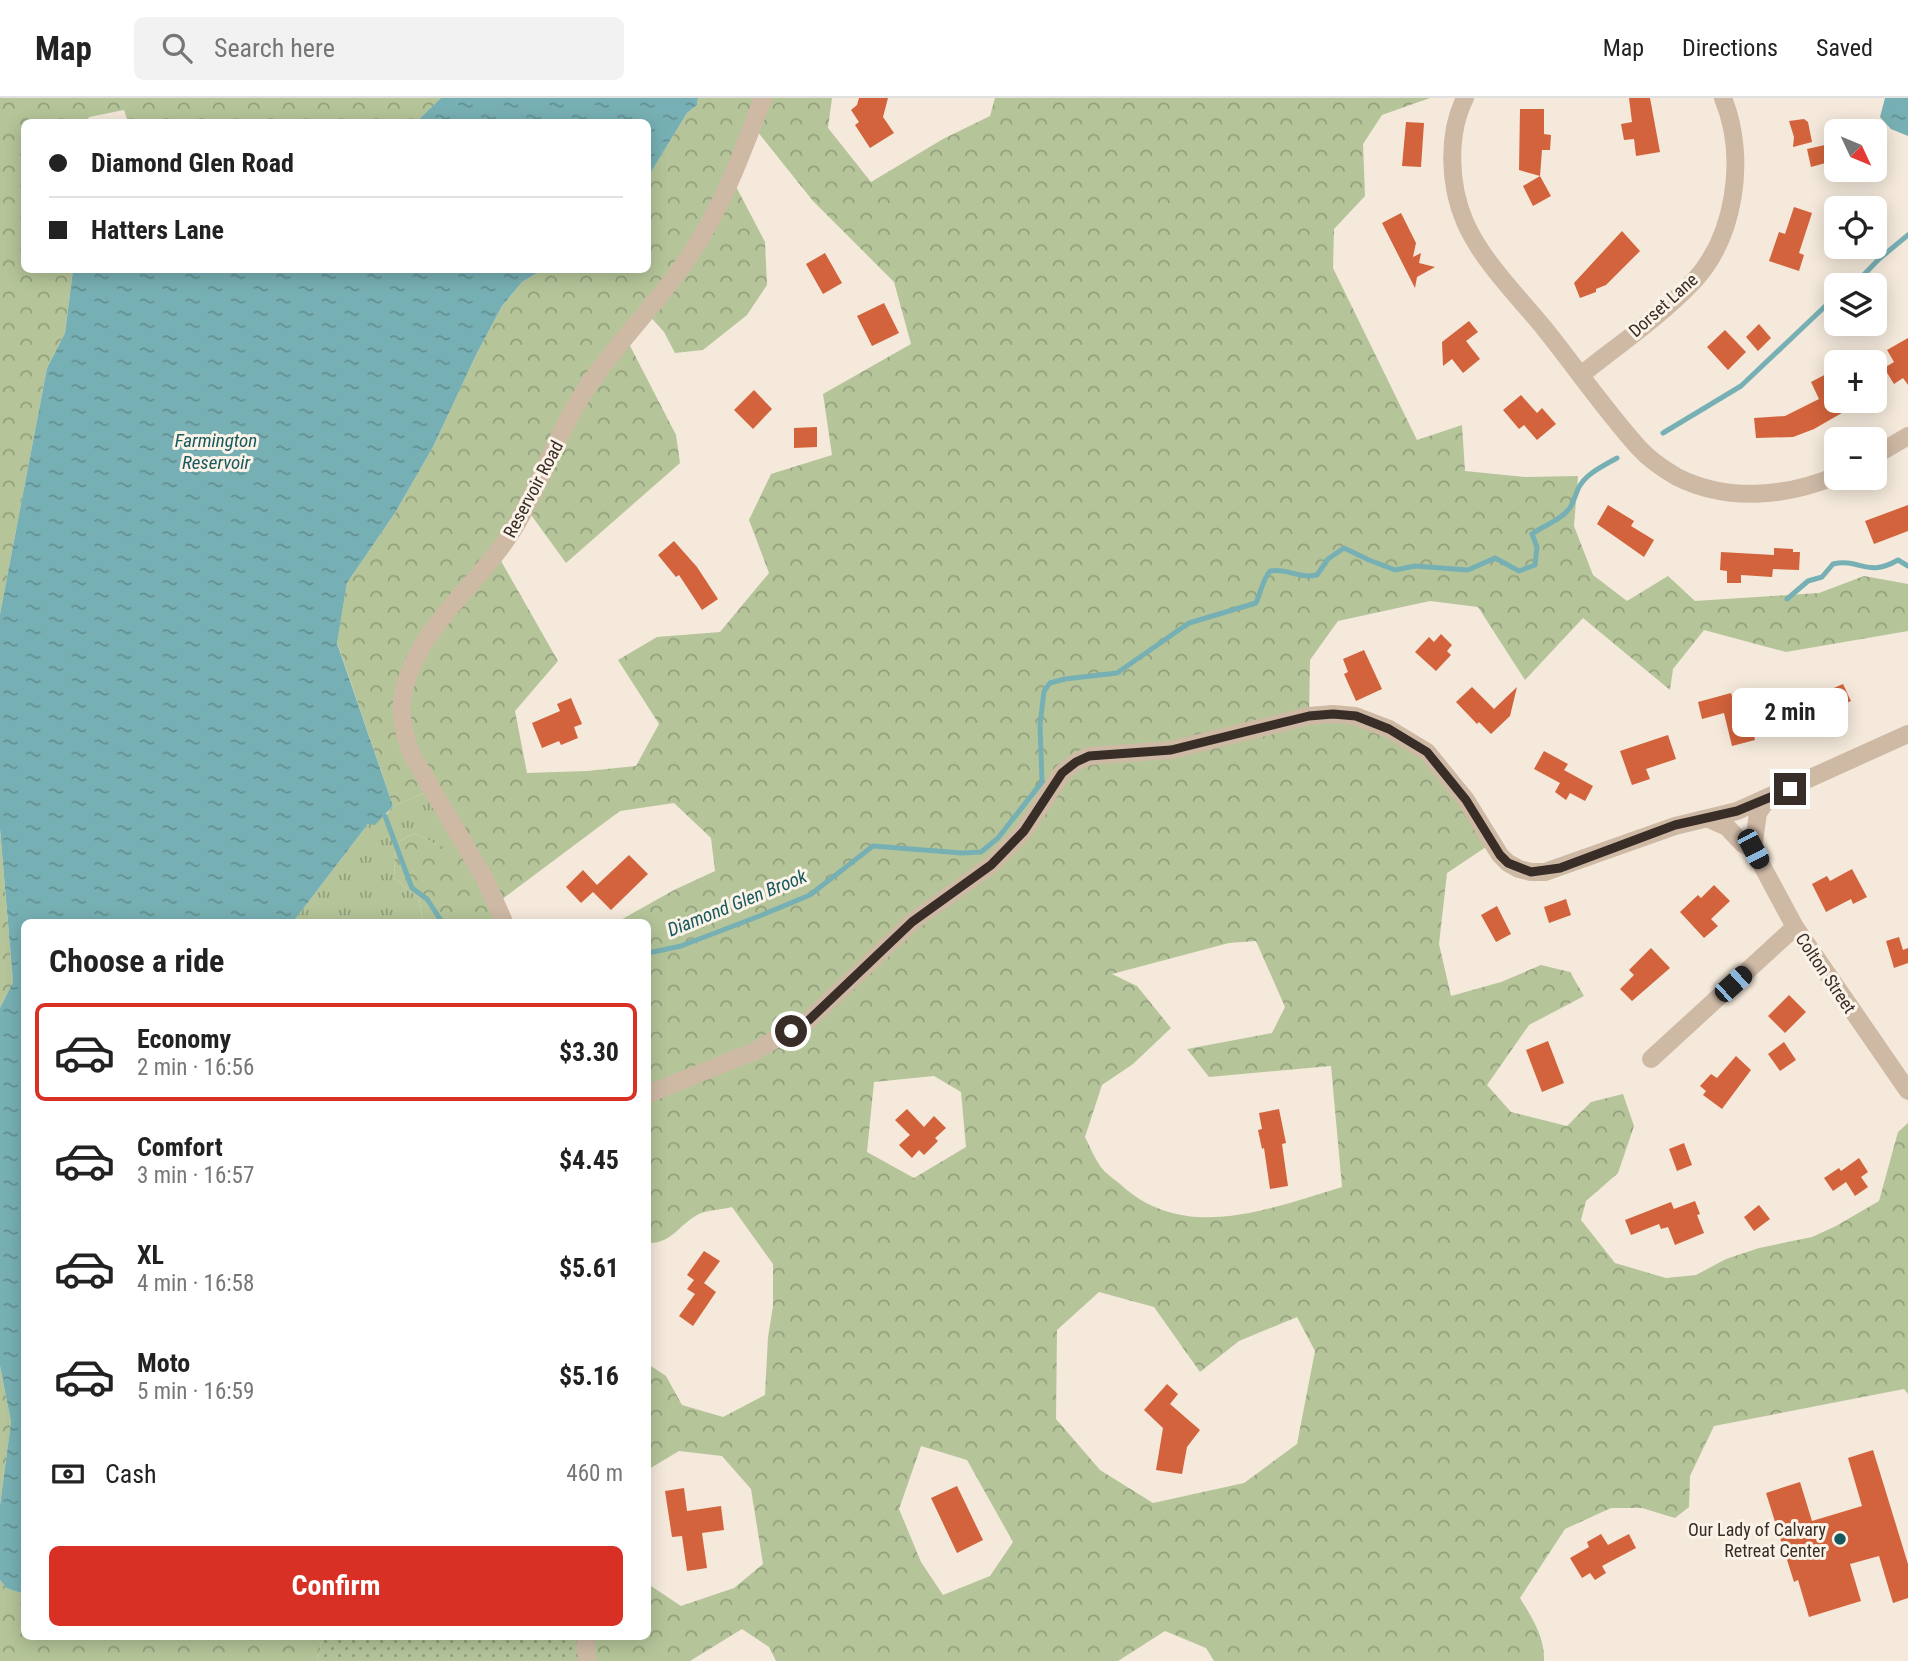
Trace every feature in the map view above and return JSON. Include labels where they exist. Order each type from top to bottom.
[{"type":"street","name":"Reservoir Road","points":[[503,919],[481,871],[413,757],[406,740],[402,716],[404,689],[425,640],[512,532],[579,400],[625,336],[669,285],[692,253],[714,215],[763,98]]},
{"type":"street","points":[[1465,98],[1460,109],[1453,153],[1458,200],[1465,222],[1490,261],[1641,450],[1676,476],[1717,492],[1778,493],[1824,481]]},
{"type":"street","name":"Dorset Lane","points":[[1581,375],[1674,300],[1706,266],[1727,220],[1736,171],[1736,146],[1723,98]]},
{"type":"street","points":[[1887,448],[1908,436]]},
{"type":"street","points":[[651,1093],[755,1051],[809,1020],[912,922],[991,865],[1024,831],[1062,773],[1089,756],[1171,750],[1309,716],[1356,716],[1389,729],[1427,752],[1466,800],[1500,855],[1519,869],[1545,872],[1675,825],[1709,819],[1767,800],[1908,734]]},
{"type":"street","points":[[1753,849],[1758,813],[1767,800]]},
{"type":"street","name":"Colton Street","points":[[1709,819],[1727,827],[1743,844],[1753,849],[1795,927],[1908,1091]]},
{"type":"street","points":[[1651,1059],[1795,927]]},
{"type":"street","points":[[585,1640],[587,1661]]},
{"type":"green space","points":[[0,98],[441,98],[419,119],[127,119],[124,110],[88,119],[21,119],[21,273],[73,273],[65,333],[47,368],[0,614]]},
{"type":"green space","points":[[698,98],[832,98],[828,128],[871,182],[943,139],[990,116],[995,98],[1430,98],[1382,115],[1363,144],[1365,196],[1334,229],[1333,268],[1417,440],[1462,425],[1465,471],[1525,477],[1578,476],[1574,526],[1593,575],[1627,601],[1668,576],[1695,601],[1819,593],[1864,576],[1908,584],[1908,631],[1786,652],[1704,630],[1673,669],[1670,690],[1583,618],[1525,680],[1478,607],[1430,601],[1338,621],[1310,660],[1309,716],[1333,714],[1427,752],[1492,843],[1447,873],[1439,944],[1451,996],[1501,982],[1541,965],[1570,972],[1584,996],[1529,1025],[1487,1085],[1511,1112],[1567,1126],[1591,1102],[1623,1094],[1634,1126],[1618,1173],[1586,1201],[1581,1220],[1615,1263],[1666,1278],[1696,1275],[1726,1259],[1759,1248],[1812,1237],[1836,1226],[1879,1201],[1898,1132],[1908,1123],[1908,1394],[1904,1389],[1714,1426],[1690,1476],[1689,1507],[1675,1518],[1642,1508],[1611,1508],[1565,1529],[1520,1598],[1540,1636],[1544,1661],[1214,1661],[1206,1648],[1165,1631],[1118,1661],[776,1661],[769,1647],[742,1629],[690,1661],[587,1661],[585,1640],[651,1640],[651,1586],[681,1606],[734,1588],[763,1564],[751,1489],[722,1456],[679,1451],[651,1468],[651,1366],[666,1376],[682,1405],[723,1417],[765,1395],[768,1337],[773,1306],[773,1264],[732,1207],[701,1213],[669,1237],[651,1243],[651,919],[622,919],[715,871],[711,838],[674,803],[620,811],[497,903],[503,919],[422,919],[419,898],[394,878],[396,843],[415,833],[437,845],[432,790],[393,806],[337,642],[347,583],[395,513],[433,447],[502,306],[522,282],[537,273],[651,273],[651,172],[687,113],[697,105]],"holes":[[[753,126],[813,201],[894,282],[911,344],[823,394],[832,455],[771,474],[749,520],[769,573],[720,632],[657,637],[618,660],[659,724],[636,766],[527,773],[515,711],[558,661],[497,554],[526,508],[566,563],[680,463],[676,435],[625,336],[646,312],[664,332],[675,353],[703,350],[747,315],[767,285],[765,242],[731,177]],[[1256,941],[1285,1007],[1272,1033],[1187,1049],[1209,1077],[1331,1066],[1342,1187],[1256,1212],[1199,1217],[1172,1213],[1145,1202],[1102,1169],[1085,1137],[1102,1085],[1133,1064],[1171,1028],[1137,986],[1112,974],[1229,943]],[[934,1076],[961,1092],[966,1147],[914,1178],[867,1152],[874,1082]],[[1099,1292],[1154,1307],[1200,1372],[1239,1341],[1297,1317],[1315,1351],[1297,1444],[1244,1483],[1153,1503],[1100,1470],[1056,1419],[1057,1330]],[[921,1446],[967,1460],[1013,1542],[990,1576],[943,1595],[921,1562],[899,1509]]]},
{"type":"green space","points":[[432,790],[471,854],[437,845],[415,833],[396,843],[394,878],[419,898],[422,919],[295,919],[368,824],[385,816],[393,806]]},
{"type":"green space","points":[[0,829],[13,982],[0,1008]]},
{"type":"green space","points":[[0,1366],[11,1422],[0,1505]]},
{"type":"green space","points":[[0,1580],[6,1588],[21,1593],[21,1640],[322,1640],[317,1661],[0,1661]]},
{"type":"green space","points":[[322,1640],[585,1640],[587,1661],[317,1661]]},
{"type":"water","points":[[441,98],[698,98],[697,105],[687,113],[651,172],[651,119],[419,119]]},
{"type":"water","points":[[1885,98],[1908,98],[1908,136],[1891,129],[1887,119],[1880,117]]},
{"type":"water","name":"Farmington Reservoir","points":[[73,273],[537,273],[522,282],[502,306],[433,447],[395,513],[347,583],[337,643],[393,806],[375,825],[368,824],[295,919],[21,919],[21,1593],[6,1588],[0,1580],[0,1505],[11,1422],[0,1366],[0,1008],[13,982],[0,829],[0,614],[47,368],[65,333]]},
{"type":"building","points":[[859,98],[888,98],[883,117],[894,133],[870,148],[855,125],[859,122],[851,110],[857,105]]},
{"type":"building","points":[[1629,98],[1650,98],[1660,152],[1636,156],[1634,139],[1624,140],[1621,124],[1632,122]]},
{"type":"building","points":[[1520,109],[1544,109],[1544,134],[1551,135],[1550,150],[1542,150],[1540,176],[1519,170]]},
{"type":"building","points":[[1804,119],[1808,122],[1812,142],[1793,147],[1794,137],[1789,121]]},
{"type":"building","points":[[1406,122],[1424,123],[1421,167],[1402,166]]},
{"type":"building","points":[[1824,145],[1824,163],[1811,167],[1807,149]]},
{"type":"building","points":[[1540,176],[1551,196],[1533,206],[1523,186]]},
{"type":"building","points":[[1794,207],[1812,213],[1799,253],[1804,255],[1799,271],[1769,261],[1779,232],[1785,234]]},
{"type":"building","points":[[1401,213],[1416,243],[1413,257],[1421,253],[1419,263],[1435,267],[1417,277],[1415,288],[1382,223]]},
{"type":"building","points":[[1622,231],[1640,251],[1606,285],[1580,298],[1574,283]]},
{"type":"building","points":[[825,253],[842,283],[823,294],[806,264]]},
{"type":"building","points":[[884,303],[899,333],[872,346],[857,316]]},
{"type":"building","points":[[1469,321],[1478,332],[1466,341],[1480,359],[1463,373],[1452,359],[1443,366],[1442,342]]},
{"type":"building","points":[[1759,324],[1771,338],[1758,351],[1746,337]]},
{"type":"building","points":[[1725,330],[1746,352],[1728,370],[1707,347]]},
{"type":"building","points":[[1908,338],[1908,385],[1903,378],[1894,384],[1887,373],[1887,366],[1894,362],[1887,350]]},
{"type":"building","points":[[1824,375],[1824,413],[1842,413],[1793,437],[1756,438],[1754,418],[1785,416],[1819,399],[1811,382]]},
{"type":"building","points":[[754,390],[772,409],[753,429],[734,410]]},
{"type":"building","points":[[1521,395],[1537,413],[1542,408],[1556,424],[1537,440],[1524,425],[1519,429],[1503,410]]},
{"type":"building","points":[[817,427],[817,447],[794,448],[794,428]]},
{"type":"building","points":[[1608,505],[1634,521],[1631,526],[1654,540],[1644,557],[1597,524]]},
{"type":"building","points":[[1908,505],[1908,531],[1874,544],[1865,521]]},
{"type":"building","points":[[674,541],[697,567],[718,599],[702,610],[679,575],[676,577],[658,555]]},
{"type":"building","points":[[1774,548],[1800,552],[1799,570],[1773,569],[1772,577],[1741,575],[1741,583],[1727,583],[1727,571],[1720,570],[1721,552],[1774,555]]},
{"type":"building","points":[[1441,634],[1452,645],[1447,651],[1451,655],[1436,671],[1415,652],[1429,637],[1434,642]]},
{"type":"building","points":[[1364,650],[1382,689],[1356,701],[1344,674],[1348,672],[1343,659]]},
{"type":"building","points":[[1843,684],[1851,701],[1828,711],[1820,694]]},
{"type":"building","points":[[1472,687],[1494,709],[1517,687],[1510,716],[1491,734],[1456,702]]},
{"type":"building","points":[[1773,692],[1778,711],[1750,718],[1755,740],[1732,746],[1724,713],[1702,719],[1698,702],[1731,693],[1734,702]]},
{"type":"building","points":[[571,698],[582,724],[574,727],[578,738],[561,745],[559,741],[542,748],[532,723],[560,711],[557,704]]},
{"type":"building","points":[[1668,735],[1676,759],[1646,769],[1650,779],[1632,785],[1620,751]]},
{"type":"building","points":[[1544,751],[1568,764],[1564,770],[1593,786],[1585,801],[1570,793],[1566,800],[1555,792],[1560,783],[1534,769]]},
{"type":"building","points":[[629,855],[648,874],[611,910],[593,892],[581,903],[566,887],[583,870],[597,885]]},
{"type":"building","points":[[1852,869],[1867,897],[1853,904],[1851,899],[1826,912],[1812,884],[1827,876],[1830,881]]},
{"type":"building","points":[[1714,885],[1730,901],[1711,919],[1718,926],[1704,938],[1680,912],[1698,895],[1701,898]]},
{"type":"building","points":[[1566,899],[1571,915],[1549,923],[1544,907]]},
{"type":"building","points":[[1497,906],[1511,934],[1496,942],[1481,915]]},
{"type":"building","points":[[1899,937],[1903,950],[1908,948],[1908,963],[1894,968],[1886,941]]},
{"type":"building","points":[[1651,948],[1670,968],[1632,1001],[1620,989],[1634,975],[1629,970]]},
{"type":"building","points":[[1789,995],[1806,1012],[1785,1033],[1768,1016]]},
{"type":"building","points":[[1548,1041],[1564,1083],[1542,1092],[1526,1050]]},
{"type":"building","points":[[1784,1042],[1796,1060],[1780,1071],[1768,1054]]},
{"type":"building","points":[[1736,1056],[1751,1070],[1722,1109],[1703,1095],[1706,1091],[1700,1086],[1711,1074],[1717,1078]]},
{"type":"building","points":[[907,1109],[924,1127],[934,1116],[946,1128],[935,1138],[938,1141],[924,1155],[919,1150],[912,1158],[899,1145],[910,1135],[895,1120]]},
{"type":"building","points":[[1279,1109],[1286,1143],[1282,1144],[1288,1186],[1270,1189],[1264,1148],[1262,1149],[1258,1130],[1262,1129],[1259,1113]]},
{"type":"building","points":[[1684,1143],[1692,1165],[1677,1171],[1669,1149]]},
{"type":"building","points":[[1859,1158],[1868,1172],[1861,1177],[1868,1187],[1855,1196],[1846,1182],[1833,1191],[1824,1178],[1839,1168],[1841,1171]]},
{"type":"building","points":[[1695,1201],[1704,1233],[1675,1245],[1668,1227],[1661,1229],[1659,1224],[1631,1235],[1625,1220],[1671,1202],[1674,1209]]},
{"type":"building","points":[[1759,1205],[1770,1219],[1754,1231],[1744,1217]]},
{"type":"building","points":[[704,1251],[720,1261],[704,1283],[716,1292],[693,1326],[679,1316],[695,1294],[687,1289],[694,1280],[687,1275]]},
{"type":"building","points":[[1167,1384],[1178,1394],[1170,1404],[1200,1430],[1187,1447],[1182,1474],[1156,1470],[1163,1428],[1144,1410]]},
{"type":"building","name":"Our Lady of Calvary Retreat Center","points":[[1873,1450],[1908,1564],[1908,1598],[1893,1603],[1879,1556],[1850,1564],[1861,1601],[1809,1617],[1798,1580],[1794,1582],[1766,1493],[1800,1482],[1812,1521],[1862,1506],[1848,1458]]},
{"type":"building","points":[[957,1486],[983,1540],[957,1553],[931,1498]]},
{"type":"building","points":[[684,1488],[687,1511],[721,1506],[724,1530],[702,1533],[707,1568],[687,1571],[682,1536],[672,1537],[665,1491]]},
{"type":"building","points":[[1601,1534],[1608,1545],[1629,1534],[1636,1548],[1602,1566],[1606,1573],[1595,1580],[1590,1573],[1582,1578],[1570,1558],[1589,1547],[1587,1542]]},
{"type":"waterway","name":"Diamond Glen Brook","points":[[1866,273],[1908,235]]},
{"type":"waterway","name":"Diamond Glen Brook","points":[[1663,433],[1741,386],[1824,307]]},
{"type":"waterway","name":"Diamond Glen Brook","points":[[651,952],[681,946],[810,895],[873,846],[981,852],[998,838],[1042,782],[1040,725],[1044,691],[1050,683],[1117,673],[1189,623],[1256,603],[1270,571],[1317,575],[1328,559],[1344,548],[1395,570],[1415,566],[1468,570],[1495,558],[1519,571],[1535,565],[1537,547],[1532,534],[1565,513],[1585,479],[1617,458]]},
{"type":"waterway","points":[[1787,599],[1808,581],[1822,577],[1833,564],[1850,563],[1871,568],[1898,560],[1908,566]]},
{"type":"waterway","name":"Diamond Glen Brook","points":[[385,816],[412,888],[427,899],[440,919]]},
{"type":"place","name":"Our Lady of Calvary Retreat Center","points":[[1840,1539]]},
{"type":"route","points":[[791,1031],[809,1020],[912,922],[991,865],[1024,831],[1062,773],[1089,756],[1171,750],[1309,716],[1356,716],[1389,729],[1427,752],[1466,800],[1500,855],[1508,863],[1531,872],[1560,868],[1675,825],[1737,811],[1790,789]]}]
